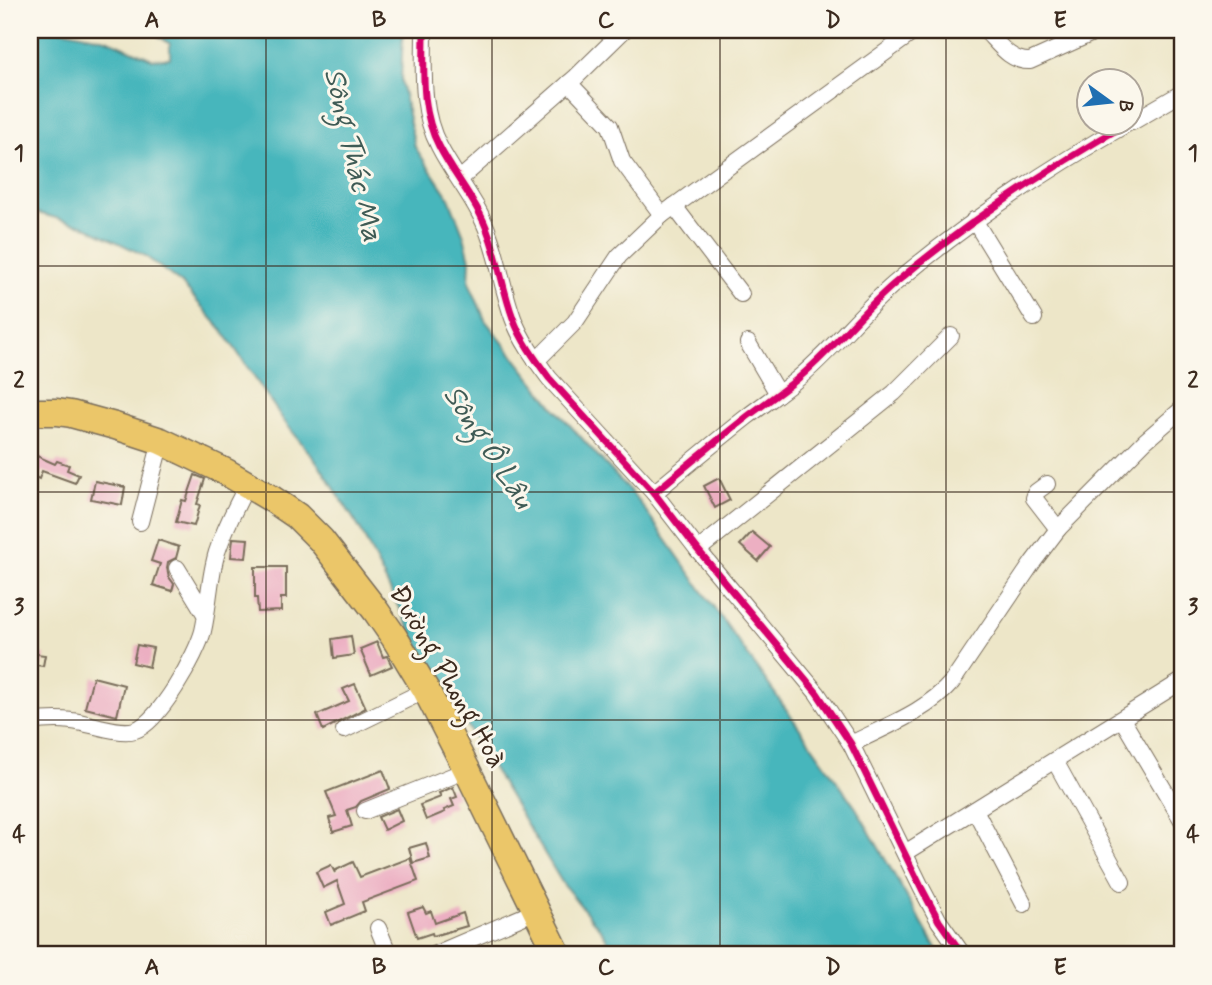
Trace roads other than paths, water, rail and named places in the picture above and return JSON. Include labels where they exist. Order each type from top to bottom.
[{"type":"main road","name":"Đường Phong Hoà","points":[[30,412],[71,414],[161,442],[248,484],[297,516],[321,540],[376,611],[426,690],[558,955]]},
{"type":"street","points":[[424,30],[426,109],[434,137],[476,206],[489,233],[513,316],[536,361],[654,493],[831,712],[851,744],[939,921],[963,955]]},
{"type":"street","points":[[460,179],[569,83],[624,30]]},
{"type":"street","points":[[536,361],[575,322],[619,256],[668,210],[916,30]]},
{"type":"street","points":[[985,30],[1009,54],[1019,60],[1030,61],[1100,30]]},
{"type":"street","points":[[569,83],[610,126],[622,161],[741,294]]},
{"type":"street","points":[[1146,113],[1182,93]]},
{"type":"street","points":[[654,493],[809,368],[892,286],[974,220],[1107,136]]},
{"type":"street","points":[[974,220],[1034,317]]},
{"type":"street","points":[[698,550],[894,393],[951,336]]},
{"type":"street","points":[[748,343],[778,394]]},
{"type":"street","points":[[851,744],[920,708],[945,690],[1058,530],[1146,441],[1182,409]]},
{"type":"street","points":[[140,522],[161,442]]},
{"type":"street","points":[[30,722],[58,720],[125,731],[140,728],[149,721],[164,704],[188,666],[199,642],[217,552],[248,484]]},
{"type":"street","points":[[1047,484],[1036,492],[1034,498],[1058,530]]},
{"type":"street","points":[[177,568],[205,614]]},
{"type":"street","points":[[905,853],[1181,684]]},
{"type":"street","points":[[344,730],[426,690]]},
{"type":"street","points":[[1122,719],[1182,820]]},
{"type":"street","points":[[1055,761],[1122,882]]},
{"type":"street","points":[[365,811],[467,771]]},
{"type":"street","points":[[975,810],[1024,904]]},
{"type":"street","points":[[433,955],[536,911]]},
{"type":"street","points":[[378,928],[389,955]]},
{"type":"water","points":[[30,30],[62,30],[106,39],[152,59],[170,58],[170,44],[150,30],[403,30],[401,81],[415,147],[449,198],[470,260],[469,282],[485,320],[557,411],[638,500],[856,808],[940,955],[614,955],[604,934],[563,884],[413,636],[360,529],[320,466],[284,421],[223,331],[182,284],[144,255],[82,225],[30,211]]},
{"type":"water label","name":"Sông Thác Ma","points":[[353,155]]},
{"type":"water label","name":"Sông Ô Lâu","points":[[488,447]]}]
